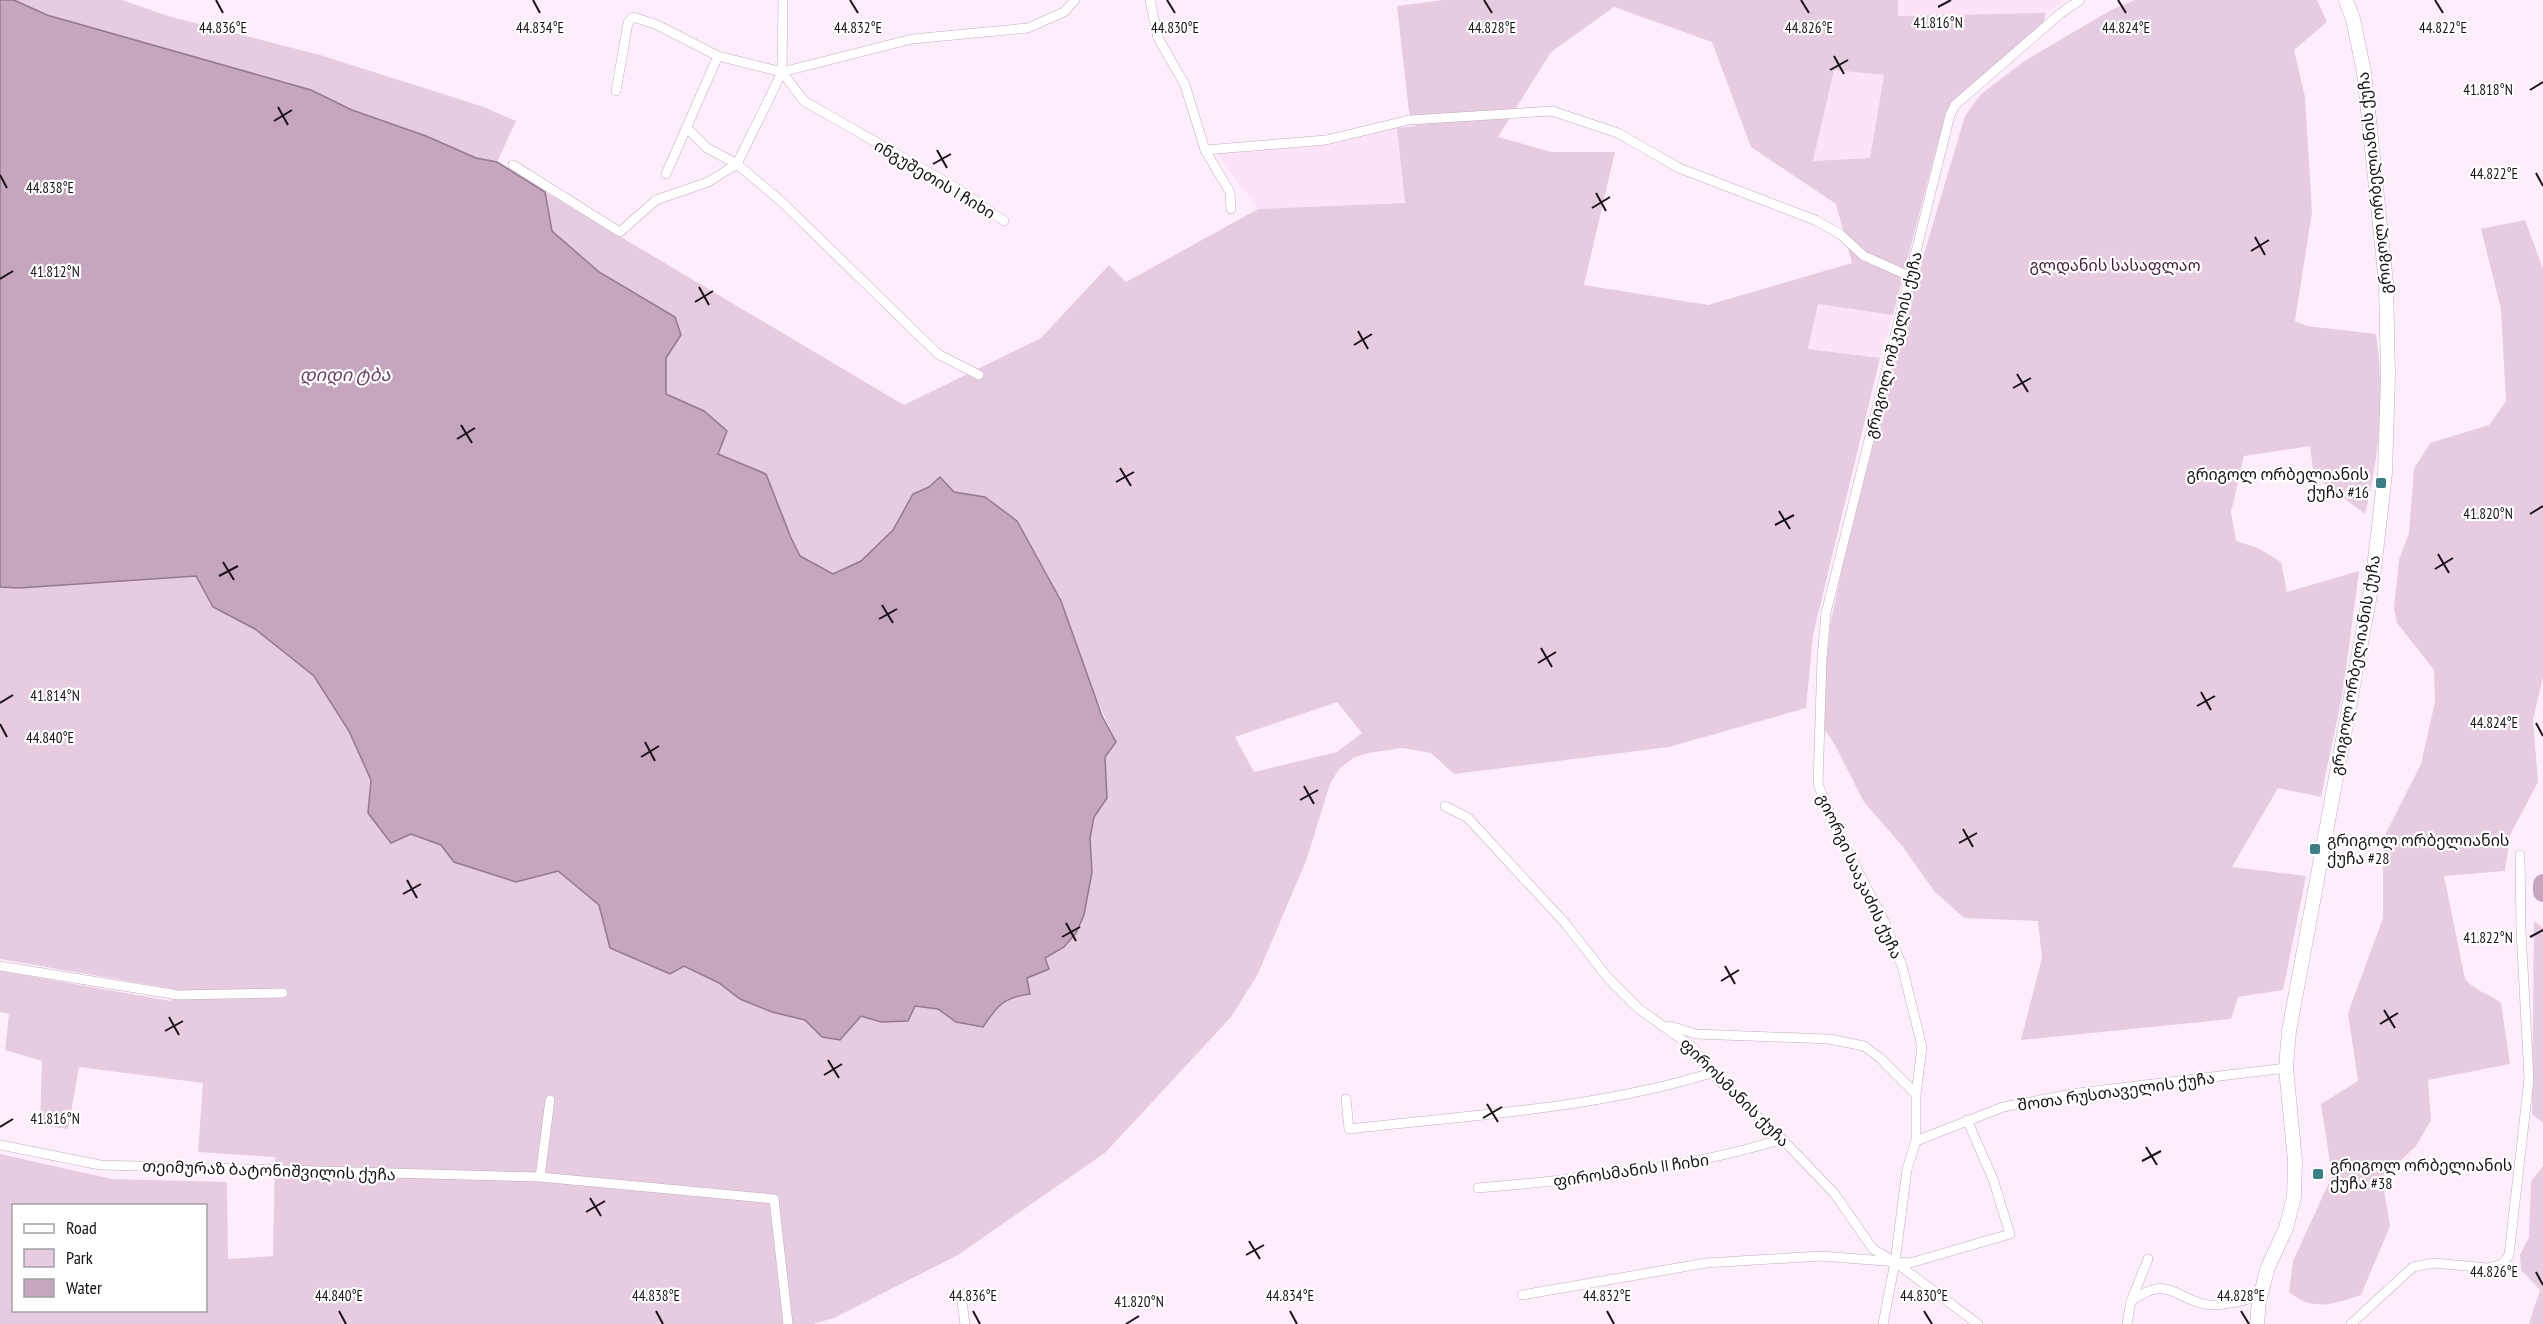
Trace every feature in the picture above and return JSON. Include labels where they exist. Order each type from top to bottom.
[{"type":"main road","name":"გრიგოლ ორბელიანის ქუჩა","points":[[2257,1324],[2260,1297],[2268,1267],[2286,1228],[2294,1197],[2295,1161],[2286,1068],[2297,977],[2373,578],[2385,472],[2388,375],[2386,283],[2364,72],[2353,19],[2346,0]]},
{"type":"street","points":[[513,165],[620,232],[657,200],[708,182],[737,164],[782,72],[783,0]]},
{"type":"street","points":[[616,91],[628,23],[633,17],[655,24],[718,56],[782,72],[912,39],[1028,28],[1064,12],[1075,0]]},
{"type":"street","points":[[1150,0],[1158,38],[1185,85],[1205,150],[1230,192],[1231,209]]},
{"type":"street","name":"გრიგოლ ოშკელის ქუჩა","points":[[1817,747],[1826,613],[1950,115],[1955,105],[2061,13],[2080,0]]},
{"type":"street","points":[[666,174],[718,56]]},
{"type":"street","name":"ინგუშეთის I ჩიხი","points":[[782,72],[804,101],[958,189],[1004,221]]},
{"type":"street","points":[[1205,150],[1326,140],[1409,120],[1552,111],[1618,134],[1679,168],[1815,220],[1840,234],[1864,256],[1909,276]]},
{"type":"street","points":[[687,127],[707,148],[737,164],[783,203],[938,354],[979,375]]},
{"type":"street","name":"გიორგი სააკაძის ქუჩა","points":[[1817,747],[1818,784],[1835,827],[1884,921],[1902,966],[1922,1047],[1916,1094],[1916,1141],[1907,1169],[1895,1262],[1883,1324]]},
{"type":"street","name":"ფიროსმანის ქუჩა","points":[[1445,806],[1468,818],[1565,923],[1608,978],[1639,1009],[1662,1023],[1694,1048],[1711,1073],[1782,1139],[1834,1193],[1873,1249],[1895,1262],[1978,1324]]},
{"type":"street","points":[[2350,1324],[2397,1282],[2403,1273],[2413,1267],[2434,1263],[2487,1268],[2502,1264],[2509,1255],[2529,1079],[2521,930],[2520,855]]},
{"type":"street","points":[[0,966],[178,995],[283,993]]},
{"type":"street","points":[[1662,1023],[1696,1034],[1829,1039],[1864,1046],[1880,1058],[1916,1094]]},
{"type":"street","name":"შოთა რუსთაველის ქუჩა","points":[[1916,1141],[2003,1107],[2078,1094],[2286,1068]]},
{"type":"street","points":[[1346,1099],[1349,1129],[1599,1099],[1662,1088],[1711,1073]]},
{"type":"street","points":[[540,1177],[550,1100]]},
{"type":"street","points":[[1522,1295],[1706,1263],[1821,1256],[1910,1263],[2010,1234],[1993,1179],[1967,1120]]},
{"type":"street","name":"ფიროსმანის II ჩიხი","points":[[1478,1188],[1604,1176],[1728,1156],[1782,1139]]},
{"type":"street","name":"თეიმურაზ ბატონიშვილის ქუჩა","points":[[0,1145],[100,1166],[540,1177],[774,1199],[788,1324]]},
{"type":"street","points":[[2127,1324],[2131,1301],[2148,1259]]},
{"type":"street","points":[[2131,1301],[2144,1292],[2164,1288],[2173,1289],[2204,1305],[2260,1297]]},
{"type":"street","points":[[961,1294],[965,1324]]},
{"type":"shaded area","points":[[1898,0],[2066,0],[2045,14],[1898,16]]},
{"type":"shaded area","points":[[1834,70],[1884,75],[1870,158],[1813,161]]},
{"type":"shaded area","points":[[1397,128],[1405,203],[1258,209],[1216,153],[1315,144]]},
{"type":"shaded area","points":[[1818,304],[1893,315],[1880,358],[1808,349]]},
{"type":"green space","points":[[11,0],[122,0],[168,16],[320,55],[484,107],[516,121],[497,162],[476,158],[426,136],[353,110],[289,83],[238,71],[47,15]]},
{"type":"green space","points":[[1443,0],[1898,0],[1898,16],[2046,13],[2044,22],[1953,101],[1940,134],[1893,315],[1818,304],[1808,349],[1880,358],[1813,635],[1806,708],[1669,747],[1454,774],[1431,753],[1403,748],[1368,753],[1353,758],[1339,769],[1330,784],[1306,861],[1258,974],[1231,1017],[1106,1152],[958,1255],[834,1318],[813,1324],[0,1324],[0,1154],[112,1179],[227,1182],[228,1259],[273,1256],[275,1157],[198,1152],[203,1083],[79,1067],[68,1129],[40,1125],[42,1061],[5,1050],[9,1014],[0,1012],[0,971],[171,1001],[174,989],[0,959],[0,587],[19,588],[196,576],[213,607],[255,629],[314,676],[349,731],[371,780],[368,813],[441,845],[454,862],[516,882],[558,871],[599,905],[610,948],[670,974],[684,966],[719,983],[741,999],[772,1012],[805,1020],[822,1037],[840,1040],[861,1016],[881,1022],[914,1006],[938,1009],[956,1022],[983,1027],[994,1011],[1027,978],[1049,969],[1045,958],[1064,947],[1094,817],[1107,798],[1105,757],[1116,742],[1017,522],[985,498],[954,492],[940,477],[929,487],[913,494],[893,530],[861,561],[833,574],[800,556],[766,474],[718,454],[704,411],[666,394],[666,358],[681,335],[675,317],[599,272],[552,231],[545,192],[904,405],[1041,338],[1109,265],[1126,282],[1258,209],[1405,203],[1397,128],[1416,126],[1409,112],[1397,6]],"holes":[[[1614,7],[1712,42],[1751,147],[1836,204],[1852,263],[1708,305],[1584,285],[1615,152],[1552,152],[1498,137],[1551,52]],[[1834,70],[1884,75],[1870,158],[1813,161]],[[1337,702],[1362,733],[1337,752],[1254,772],[1235,737]]]},
{"type":"green space","name":"გლდანის სასაფლაო","points":[[2135,0],[2317,0],[2327,22],[2294,50],[2305,97],[2312,212],[2295,321],[2307,326],[2376,334],[2379,357],[2380,424],[2365,514],[2314,476],[2310,446],[2244,456],[2231,512],[2236,541],[2258,548],[2281,562],[2287,592],[2359,571],[2343,691],[2321,797],[2278,788],[2232,867],[2306,876],[2283,990],[2238,997],[2231,1019],[2021,1040],[2042,958],[2038,921],[1964,918],[1934,891],[1903,847],[1864,802],[1835,745],[1821,724],[1830,626],[1845,555],[1907,311],[1965,116],[1981,94],[2026,60],[2111,10]]},
{"type":"green space","points":[[2525,220],[2543,269],[2543,677],[2533,720],[2538,782],[2510,835],[2505,871],[2444,876],[2465,979],[2501,1003],[2510,1064],[2428,1080],[2431,1120],[2416,1146],[2382,1178],[2390,1226],[2361,1295],[2333,1303],[2315,1304],[2289,1292],[2293,1261],[2332,1176],[2321,1104],[2358,1081],[2348,1013],[2383,918],[2383,839],[2421,764],[2435,702],[2434,670],[2397,623],[2394,608],[2399,560],[2409,533],[2414,469],[2430,443],[2489,425],[2506,401],[2501,309],[2481,229]]},
{"type":"green space","points":[[2534,921],[2543,928],[2543,1123],[2532,1114]]},
{"type":"green space","points":[[2543,1166],[2543,1324],[2529,1324],[2540,1290],[2521,1270],[2520,1255],[2529,1237],[2531,1181]]},
{"type":"water","name":"დიდი ტბა","points":[[0,0],[14,0],[47,15],[311,90],[352,110],[426,136],[476,158],[497,162],[545,192],[552,231],[599,272],[675,317],[681,335],[666,358],[666,394],[704,411],[727,431],[718,454],[766,474],[800,556],[833,574],[861,561],[893,530],[913,494],[929,487],[940,477],[954,492],[985,497],[1017,521],[1061,601],[1102,716],[1116,742],[1105,757],[1107,798],[1094,817],[1090,838],[1092,872],[1084,915],[1076,933],[1064,947],[1045,958],[1049,969],[1027,978],[1030,994],[1007,1000],[993,1013],[983,1027],[956,1022],[938,1009],[915,1006],[908,1021],[881,1022],[861,1016],[840,1040],[822,1037],[805,1020],[772,1012],[740,999],[719,983],[684,966],[670,974],[610,948],[599,905],[558,871],[516,882],[454,862],[441,845],[411,834],[391,843],[368,813],[371,780],[349,731],[314,676],[255,629],[213,607],[196,576],[19,588],[0,587]]},
{"type":"waterway","points":[[2543,884],[2543,892]]},
{"type":"place","name":"გრიგოლ ორბელიანის ქუჩა #16","points":[[2381,483]]},
{"type":"place","name":"გრიგოლ ორბელიანის ქუჩა #28","points":[[2315,849]]},
{"type":"place","name":"გრიგოლ ორბელიანის ქუჩა #38","points":[[2318,1174]]}]
